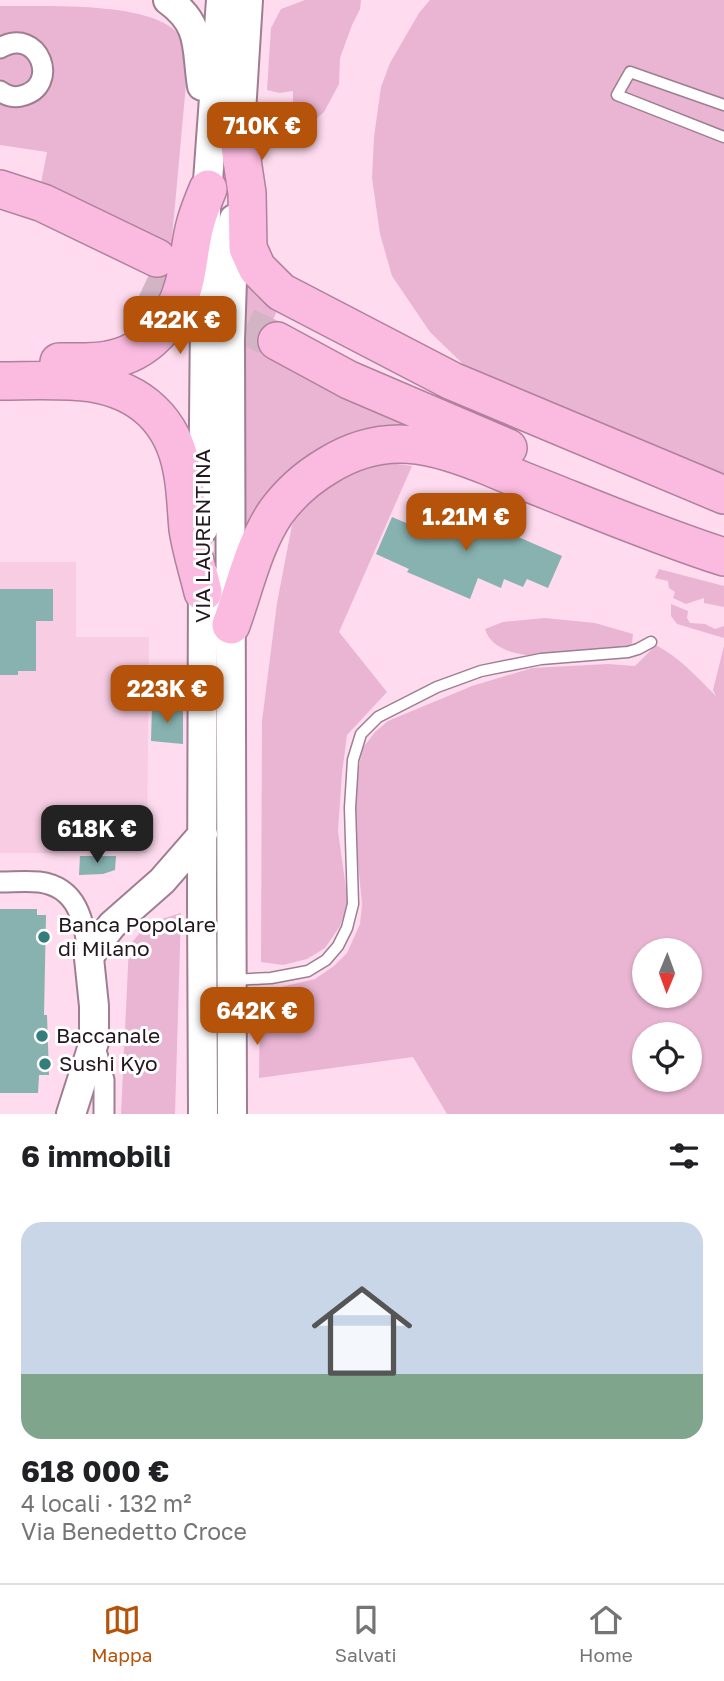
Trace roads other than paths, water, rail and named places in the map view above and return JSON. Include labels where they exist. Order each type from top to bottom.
[{"type":"highway","points":[[226,131],[247,193],[248,248],[252,260],[260,273],[281,292],[452,381],[724,495]]},
{"type":"highway","points":[[0,189],[43,203],[152,269],[0,214]]},
{"type":"highway","points":[[0,362],[101,361],[128,355],[143,347],[165,325],[177,305],[185,282],[195,225],[208,189]]},
{"type":"highway","points":[[724,511],[629,475],[356,359],[282,331],[349,380],[587,481],[724,534]]},
{"type":"highway","points":[[0,382],[60,380],[97,384],[131,395],[152,411],[169,434],[180,460],[189,533],[203,592]]},
{"type":"highway","points":[[231,625],[261,538],[285,501],[311,476],[334,462],[380,446],[418,445],[454,453],[635,526],[724,557]]},
{"type":"main road","points":[[167,0],[180,10],[196,35],[204,98],[226,131]]},
{"type":"main road","name":"VIA LAURENTINA","points":[[222,0],[231,292],[232,1114]]},
{"type":"main road","name":"VIA LAURENTINA","points":[[203,1114],[204,330],[208,189],[244,66],[248,0]]},
{"type":"main road","points":[[244,66],[268,0]]},
{"type":"main road","points":[[71,1114],[94,1042],[94,1006],[89,958],[106,932],[162,881],[203,834]]},
{"type":"street","points":[[0,48],[13,43],[27,45],[34,49],[42,60],[44,72],[35,89],[26,95],[16,97],[0,91]]},
{"type":"street","points":[[0,882],[37,882],[52,885],[67,895],[82,920],[89,958]]},
{"type":"street","points":[[94,1042],[104,1080],[104,1114]]},
{"type":"lane","points":[[724,105],[629,72],[617,95],[724,137]]},
{"type":"lane","points":[[232,981],[271,978],[308,971],[326,960],[338,946],[347,928],[353,904],[349,808],[353,760],[361,734],[379,717],[437,687],[481,671],[541,659],[628,652],[651,642]]},
{"type":"tunnel","points":[[147,279],[277,341]]},
{"type":"place","name":"Banca Popolare di Milano","points":[[44,937]]},
{"type":"place","name":"Baccanale","points":[[42,1036]]},
{"type":"place","name":"Sushi Kyo","points":[[45,1064]]}]
